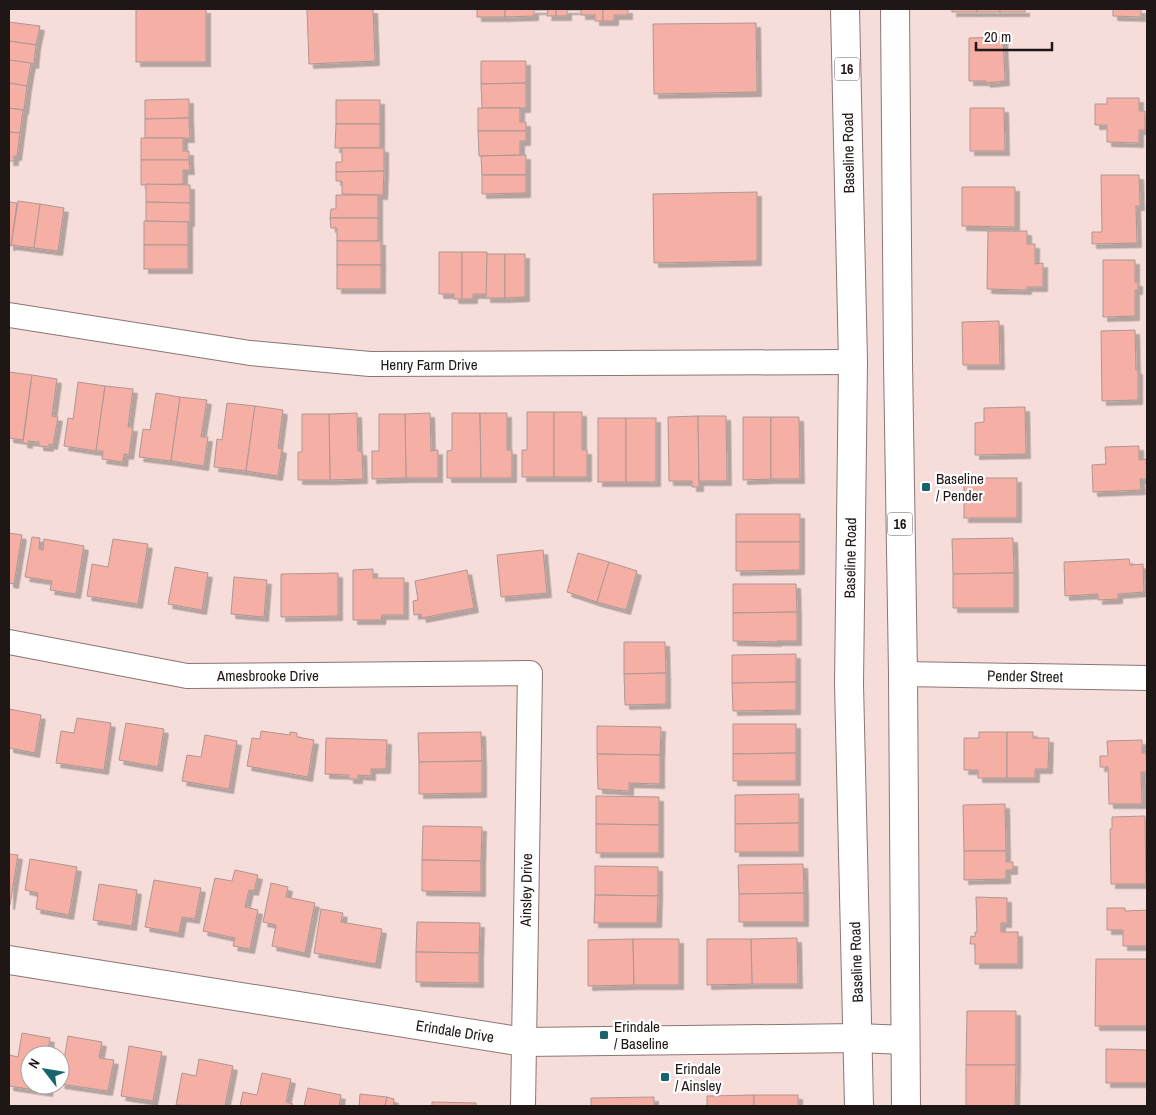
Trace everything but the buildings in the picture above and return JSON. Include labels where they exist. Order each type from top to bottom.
[{"type":"main road","name":"Baseline Road","points":[[845,9],[853,362],[848,684],[859,1106]]},
{"type":"main road","name":"16","points":[[894,9],[903,674],[906,1106]]},
{"type":"main road","name":"Erindale Drive","points":[[9,960],[524,1042],[858,1038],[905,1040]]},
{"type":"street","name":"Henry Farm Drive","points":[[9,315],[250,353],[370,364],[853,362]]},
{"type":"street","name":"Amesbrooke Drive","points":[[9,642],[187,676],[530,673]]},
{"type":"street","name":"Ainsley Drive","points":[[523,1106],[530,673]]},
{"type":"street","name":"Pender Street","points":[[903,674],[1147,678]]},
{"type":"place","name":"Baseline / Pender","points":[[926,487]]},
{"type":"place","name":"Erindale / Baseline","points":[[604,1035]]},
{"type":"place","name":"Erindale / Ainsley","points":[[665,1077]]}]
